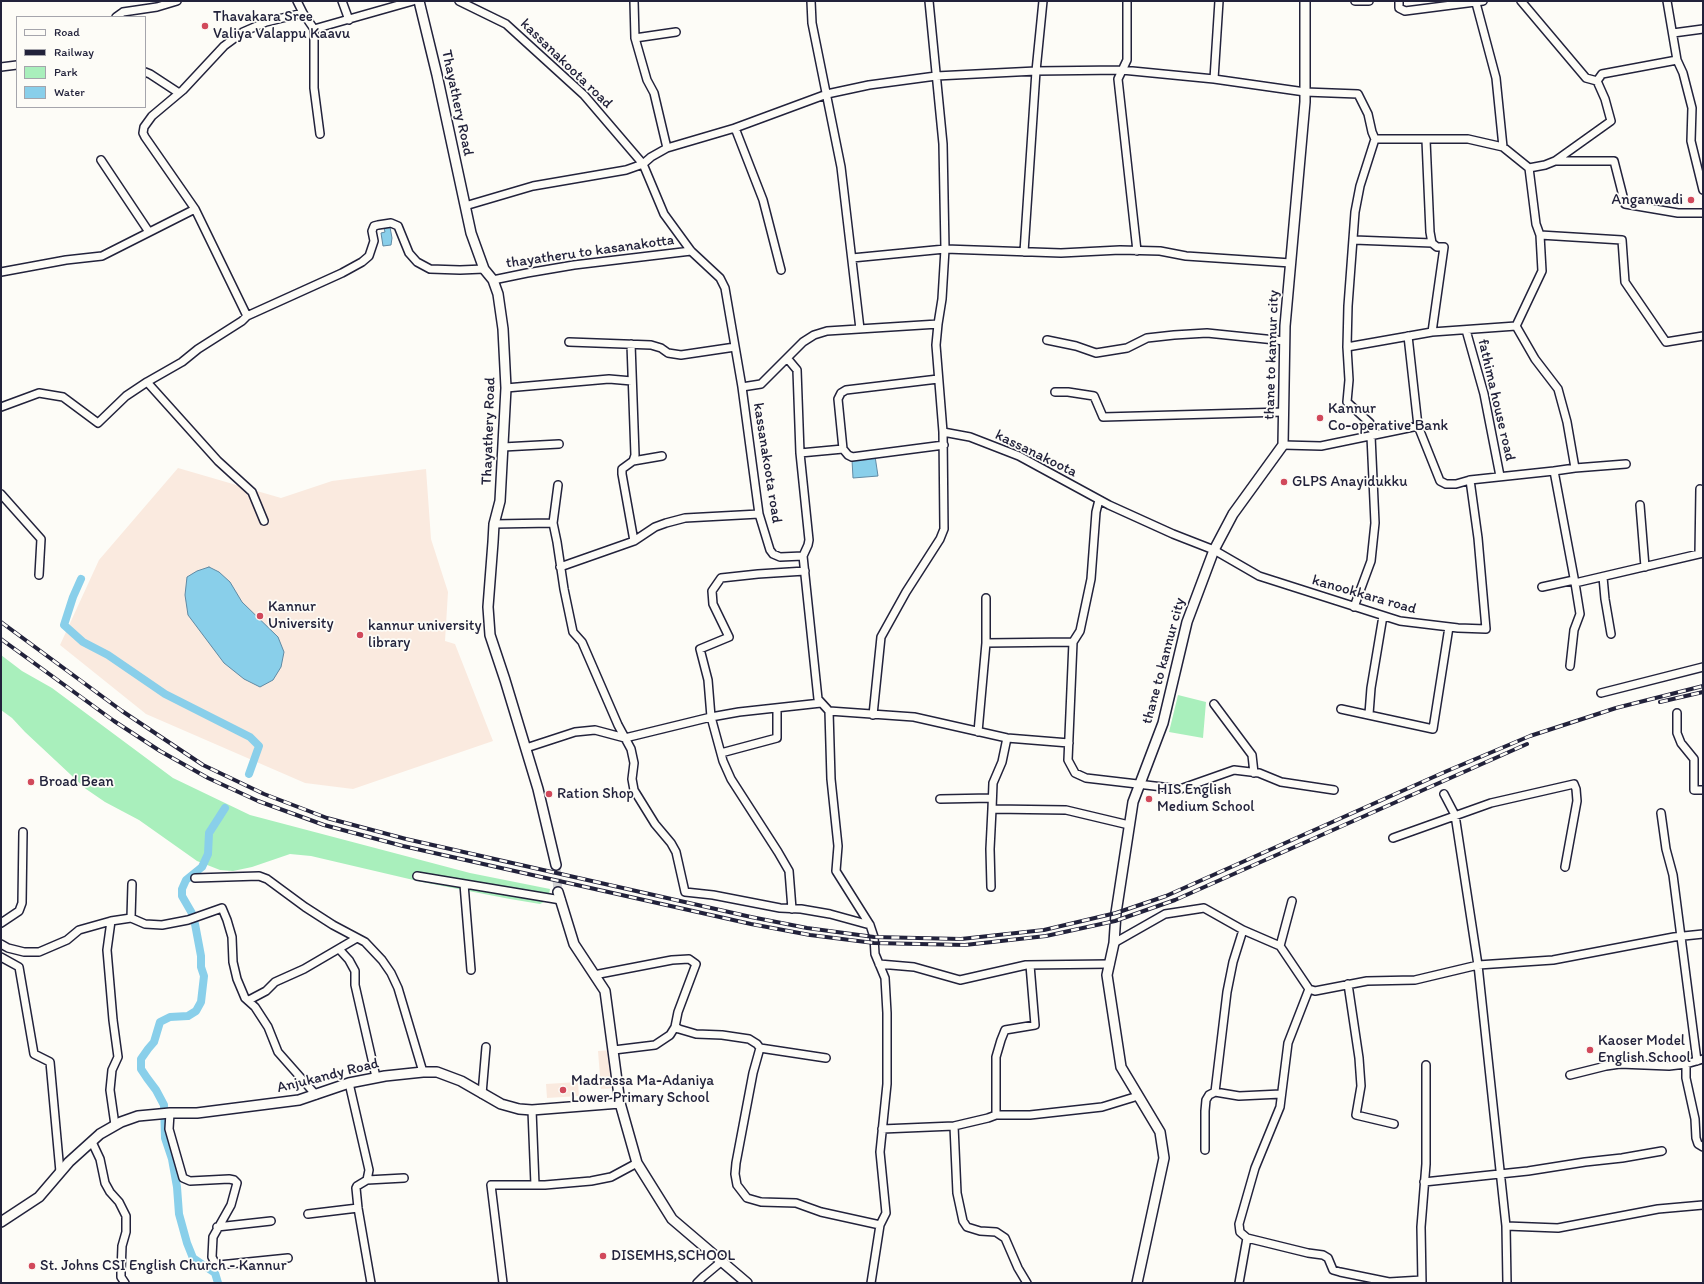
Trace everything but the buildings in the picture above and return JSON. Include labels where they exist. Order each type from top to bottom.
[{"type":"street","points":[[117,16],[123,12],[157,7],[177,1]]},
{"type":"street","points":[[297,1],[314,29],[314,88],[320,134]]},
{"type":"street","points":[[342,1],[349,20]]},
{"type":"street","points":[[314,29],[413,1]]},
{"type":"street","name":"Thayathery Road","points":[[419,1],[437,75],[471,233],[484,269],[493,280],[498,294],[503,329],[506,388],[500,501],[494,524],[488,607],[490,635],[538,789],[556,865]]},
{"type":"street","name":"kassanakoota road","points":[[459,1],[506,24],[584,95],[644,164],[664,214],[691,251],[720,278],[726,288],[742,388],[758,514],[770,550],[773,554],[780,557],[804,556]]},
{"type":"street","points":[[634,1],[636,38],[647,80],[654,93],[667,148]]},
{"type":"street","points":[[811,1],[812,23],[841,167],[860,329]]},
{"type":"street","points":[[873,715],[881,637],[906,592],[940,539],[944,529],[944,432],[936,345],[942,299],[945,249],[943,144],[929,1]]},
{"type":"street","points":[[1024,252],[1036,71],[1043,1]]},
{"type":"street","points":[[1127,1],[1127,60],[1118,79],[1137,251]]},
{"type":"street","points":[[1214,79],[1219,1]]},
{"type":"street","name":"thane to kannur city","points":[[1137,1283],[1164,1158],[1160,1132],[1121,1067],[1107,975],[1114,943],[1116,913],[1133,802],[1163,724],[1187,622],[1214,550],[1233,514],[1283,445],[1285,341],[1304,92],[1305,1]]},
{"type":"street","points":[[1355,1],[1369,1]]},
{"type":"street","points":[[1399,1],[1399,8],[1405,11],[1440,5],[1480,2],[1496,78],[1503,147]]},
{"type":"street","points":[[1521,1],[1586,78],[1597,81]]},
{"type":"street","points":[[1667,1],[1677,60],[1683,73],[1692,108],[1691,141],[1703,190]]},
{"type":"street","points":[[247,316],[195,209],[143,133],[144,126],[179,94],[224,46],[243,32],[266,22],[303,13]]},
{"type":"street","points":[[1673,33],[1703,29]]},
{"type":"street","points":[[636,38],[676,32]]},
{"type":"street","points":[[1597,81],[1602,74],[1677,60]]},
{"type":"street","points":[[1,67],[16,65]]},
{"type":"street","points":[[465,206],[534,186],[614,173],[644,164],[651,157],[667,148],[735,128],[827,94],[869,85],[936,76],[1036,71],[1122,70],[1214,79],[1304,92],[1358,94],[1368,114],[1375,139],[1360,186],[1355,212],[1348,306],[1347,347],[1349,380],[1347,402],[1370,423],[1373,436],[1375,523],[1371,561],[1354,607]]},
{"type":"street","points":[[146,72],[179,94]]},
{"type":"street","points":[[1529,168],[1545,165],[1555,161],[1611,120],[1605,99],[1597,81]]},
{"type":"street","points":[[735,128],[763,200],[781,270]]},
{"type":"street","points":[[1375,139],[1468,139],[1503,147],[1529,168],[1536,224],[1540,236],[1542,272],[1516,326]]},
{"type":"street","points":[[1426,140],[1430,232],[1432,243]]},
{"type":"street","points":[[101,160],[149,232]]},
{"type":"street","points":[[1555,161],[1614,161],[1625,204],[1678,213],[1703,213]]},
{"type":"street","points":[[1,272],[66,260],[102,256],[195,209]]},
{"type":"street","points":[[1,407],[39,393],[63,397],[98,423],[126,396],[182,362],[198,349],[242,321],[247,316],[342,274],[362,262],[369,256],[374,241],[372,231],[374,226],[392,223],[398,226],[409,253],[417,262],[430,269],[484,269]]},
{"type":"street","points":[[1540,236],[1622,240],[1625,282],[1666,342],[1703,336]]},
{"type":"street","points":[[1354,240],[1432,243],[1437,247],[1444,247],[1432,332]]},
{"type":"street","points":[[852,258],[945,249],[1061,253],[1137,251],[1291,263]]},
{"type":"street","name":"thayatheru to kasanakotta","points":[[493,280],[574,265],[691,251]]},
{"type":"street","points":[[742,388],[761,384],[803,342],[814,335],[827,331],[938,324]]},
{"type":"street","points":[[1347,347],[1432,332],[1516,326]]},
{"type":"street","points":[[1516,326],[1535,359],[1558,389],[1567,422],[1574,468]]},
{"type":"street","name":"fathima house road","points":[[1466,330],[1484,394],[1500,476]]},
{"type":"street","points":[[1047,340],[1076,346],[1096,353],[1127,348],[1147,338],[1174,335],[1207,333],[1285,341]]},
{"type":"street","points":[[1408,336],[1418,426],[1440,481],[1446,484],[1456,484],[1470,480],[1500,476],[1626,464]]},
{"type":"street","points":[[569,342],[651,345],[661,348],[668,353],[681,355],[735,347]]},
{"type":"street","points":[[630,344],[635,455],[633,461]]},
{"type":"street","points":[[787,358],[797,370],[800,453],[809,540],[804,556],[818,699],[829,711],[914,717],[1007,738],[1068,744]]},
{"type":"street","points":[[506,388],[609,379],[632,381]]},
{"type":"street","points":[[938,379],[846,390],[841,393],[838,399],[843,449],[852,457],[944,445]]},
{"type":"street","points":[[147,382],[218,461],[252,492],[264,521]]},
{"type":"street","points":[[1055,392],[1068,392],[1094,396],[1103,417],[1284,412]]},
{"type":"street","points":[[1283,445],[1321,446],[1418,426]]},
{"type":"street","name":"kassanakoota","points":[[944,432],[970,437],[1019,456],[1099,500],[1172,534],[1214,550]]},
{"type":"street","points":[[503,447],[559,444]]},
{"type":"street","points":[[800,453],[843,449]]},
{"type":"street","points":[[634,541],[622,469],[633,461],[662,456]]},
{"type":"street","points":[[1554,471],[1580,614],[1574,630],[1570,666]]},
{"type":"street","name":"kanookkara road","points":[[1214,550],[1259,576],[1400,621],[1449,627],[1486,629],[1478,538],[1470,480]]},
{"type":"street","points":[[558,485],[553,523],[573,632],[582,642],[618,725],[631,749],[634,763],[632,779],[634,790],[655,824],[672,844],[676,852],[685,892],[713,895],[765,906],[801,909],[830,914],[870,925]]},
{"type":"street","points":[[1542,587],[1603,577],[1701,553],[1700,489]]},
{"type":"street","points":[[1,494],[41,539],[39,575]]},
{"type":"street","points":[[1099,500],[1096,512],[1091,579],[1080,631],[1073,642],[1068,760],[1075,773],[1086,778],[1180,789],[1234,770],[1254,773],[1281,782],[1334,790]]},
{"type":"street","points":[[1640,505],[1644,567]]},
{"type":"street","points":[[560,567],[634,541],[655,527],[685,518],[758,514]]},
{"type":"street","points":[[494,524],[553,523]]},
{"type":"street","points":[[792,908],[789,871],[731,779],[721,753],[711,717],[708,680],[700,649],[729,637],[713,604],[712,591],[721,578],[805,571]]},
{"type":"street","points":[[1603,577],[1611,634]]},
{"type":"street","points":[[978,732],[986,643],[986,598]]},
{"type":"street","points":[[1369,714],[1371,688],[1383,616]]},
{"type":"street","points":[[1341,708],[1433,729],[1449,627]]},
{"type":"street","points":[[986,643],[1073,642]]},
{"type":"street","points":[[1602,693],[1703,667]]},
{"type":"street","points":[[526,748],[575,732],[595,730],[625,738],[711,717],[739,712],[821,703]]},
{"type":"street","points":[[1214,704],[1252,755],[1254,773]]},
{"type":"street","points":[[721,753],[777,738],[778,708]]},
{"type":"street","points":[[829,711],[830,779],[838,846],[836,871],[870,925],[874,937],[875,954],[886,978],[888,1013],[887,1084],[880,1152],[886,1213],[880,1225],[870,1283]]},
{"type":"street","points":[[1677,713],[1677,733],[1681,743],[1694,759],[1694,790],[1703,790]]},
{"type":"street","points":[[991,887],[990,849],[993,783],[1002,762],[1007,738]]},
{"type":"street","points":[[1393,838],[1491,803],[1574,784],[1577,800],[1565,867]]},
{"type":"street","points":[[1444,794],[1455,815],[1478,965],[1506,1226],[1507,1283]]},
{"type":"street","points":[[940,799],[992,798]]},
{"type":"street","points":[[992,809],[1066,810],[1129,826]]},
{"type":"street","points":[[1570,1075],[1591,1068],[1620,1064],[1669,1066],[1686,1064],[1700,1060],[1680,937],[1674,875],[1666,849],[1661,813]]},
{"type":"street","points":[[1,923],[19,911],[22,902],[22,832]]},
{"type":"street","points":[[195,878],[259,876],[266,879],[311,911],[365,942],[382,960],[391,973],[398,988],[423,1072]]},
{"type":"street","points":[[417,876],[464,884],[560,896],[574,944],[605,990],[620,1103],[637,1163],[672,1219],[747,1283]]},
{"type":"street","points":[[131,918],[132,884]]},
{"type":"street","points":[[464,884],[471,970]]},
{"type":"street","points":[[1280,946],[1292,901]]},
{"type":"street","points":[[1,944],[8,948],[24,952],[39,952],[67,940],[79,930],[112,921],[131,918],[145,924],[162,925],[188,920],[222,908],[232,937],[233,962],[237,979],[245,998],[249,1000],[271,1033],[275,1048],[316,1095]]},
{"type":"street","points":[[1114,943],[1165,914],[1204,908],[1225,918],[1243,930],[1280,946],[1309,989],[1315,991],[1367,981],[1415,980],[1478,965],[1553,960],[1703,934]]},
{"type":"street","points":[[112,921],[107,950],[118,1057],[112,1070],[110,1090],[116,1125]]},
{"type":"street","points":[[1215,1092],[1227,992],[1233,962],[1243,930]]},
{"type":"street","points":[[249,1000],[266,991],[276,982],[304,969],[357,938]]},
{"type":"street","points":[[339,949],[355,971],[355,985],[376,1078]]},
{"type":"street","points":[[1,957],[19,967],[34,1054],[50,1062],[60,1172]]},
{"type":"street","points":[[594,975],[672,960],[689,959],[696,964],[678,1012],[675,1027],[670,1036],[654,1045],[614,1050]]},
{"type":"street","points":[[879,964],[914,967],[960,980],[1030,965],[1110,964]]},
{"type":"street","points":[[996,1115],[996,1057],[1005,1030],[1035,1025],[1030,965]]},
{"type":"street","points":[[1348,984],[1361,1086],[1356,1115],[1394,1124]]},
{"type":"street","points":[[1309,989],[1288,1043],[1280,1107],[1255,1168],[1239,1224],[1240,1232],[1247,1238],[1322,1255],[1328,1258],[1333,1270],[1340,1272],[1389,1282],[1422,1282],[1421,1227],[1426,1143],[1426,1065]]},
{"type":"street","points":[[675,1027],[696,1034],[722,1035],[749,1040],[757,1044],[760,1048],[826,1058]]},
{"type":"street","points":[[482,1094],[486,1047]]},
{"type":"street","points":[[760,1048],[753,1073],[735,1174],[740,1191],[747,1198],[760,1202],[796,1203],[821,1212],[880,1225]]},
{"type":"street","points":[[1686,1064],[1686,1078],[1695,1119],[1696,1138],[1698,1144],[1703,1147]]},
{"type":"street","name":"Anjukandy Road","points":[[1,1222],[39,1197],[60,1172],[92,1142],[116,1125],[138,1116],[170,1113],[196,1113],[299,1100],[349,1083],[423,1072],[437,1072],[461,1081],[501,1104],[519,1109],[532,1110],[620,1103]]},
{"type":"street","points":[[349,1083],[369,1170],[367,1180]]},
{"type":"street","points":[[1205,1150],[1206,1100],[1209,1095],[1215,1092],[1240,1096],[1281,1094]]},
{"type":"street","points":[[882,1130],[954,1126],[996,1115],[1030,1115],[1102,1108],[1138,1096]]},
{"type":"street","points":[[532,1110],[535,1185]]},
{"type":"street","points":[[170,1113],[169,1129],[183,1178],[190,1181],[229,1179],[236,1182],[231,1205],[217,1227],[212,1244],[212,1257],[215,1263],[219,1264],[288,1258]]},
{"type":"street","points":[[954,1126],[957,1193],[963,1221],[967,1227],[980,1231],[996,1232],[1005,1238],[1018,1268],[1027,1283]]},
{"type":"street","points":[[92,1142],[100,1159],[105,1184],[119,1202],[126,1216],[126,1232],[122,1246],[121,1272],[121,1277],[125,1283]]},
{"type":"street","points":[[1424,1182],[1500,1174],[1622,1158],[1662,1151]]},
{"type":"street","points":[[503,1283],[491,1185],[535,1185],[591,1181],[611,1177],[637,1163]]},
{"type":"street","points":[[371,1283],[356,1188],[367,1180],[404,1178]]},
{"type":"street","points":[[1506,1226],[1558,1228],[1658,1209],[1703,1205]]},
{"type":"street","points":[[308,1214],[358,1208]]},
{"type":"street","points":[[217,1227],[271,1222]]},
{"type":"street","points":[[1239,1283],[1247,1238]]},
{"type":"street","points":[[698,1283],[722,1261]]},
{"type":"shaded area","name":"Kannur University","points":[[178,468],[281,498],[332,481],[426,469],[431,539],[448,592],[445,641],[455,644],[493,741],[353,789],[305,783],[146,714],[60,645],[99,560]]},
{"type":"shaded area","points":[[612,1050],[615,1088],[601,1089],[598,1051]]},
{"type":"shaded area","name":"Madrassa Ma-Adaniya Lower Primary School","points":[[578,1082],[579,1096],[547,1098],[546,1084]]},
{"type":"green space","points":[[1,655],[22,671],[52,688],[173,778],[250,815],[470,873],[550,889],[548,900],[540,904],[510,899],[422,882],[311,856],[290,854],[252,867],[233,871],[220,870],[197,861],[139,820],[105,802],[86,789],[12,718],[1,710]]},
{"type":"green space","points":[[1178,695],[1206,702],[1203,738],[1169,732]]},
{"type":"water","points":[[390,227],[392,238],[391,245],[383,246],[381,233],[385,232],[384,228]]},
{"type":"water","points":[[875,456],[878,476],[853,478],[852,460]]},
{"type":"water","points":[[209,567],[219,572],[230,582],[242,602],[278,637],[284,652],[281,667],[273,680],[260,687],[244,679],[224,663],[188,615],[185,595],[187,577],[197,571]]},
{"type":"waterway","points":[[81,579],[73,597],[64,625],[83,642],[108,655],[165,694],[250,737],[259,746],[249,774]]},
{"type":"waterway","points":[[193,915],[182,896],[182,889],[186,880],[202,867],[208,854],[209,833],[225,808]]},
{"type":"waterway","points":[[195,924],[201,956],[201,967],[204,976],[201,1002],[196,1011],[188,1016],[170,1017],[160,1022],[154,1042],[141,1059],[141,1069],[156,1090],[164,1105],[165,1138],[172,1159],[177,1187],[179,1214],[187,1243],[193,1258],[215,1273],[218,1283]]},
{"type":"tunnel","points":[[556,865],[558,892]]},
{"type":"railway","points":[[1,622],[122,711],[203,765],[264,794],[327,818],[406,839],[751,917],[807,928],[874,937],[961,939],[1044,930],[1116,913],[1166,896],[1447,771],[1530,736],[1616,708],[1703,686]]},
{"type":"railway","points":[[1,639],[114,721],[160,751],[208,778],[258,801],[324,825],[403,846],[751,924],[810,935],[874,943],[965,945],[1046,936],[1115,921],[1175,900],[1527,744]]},
{"type":"railway","points":[[1660,702],[1703,692]]},
{"type":"place","name":"Thavakara Sree Valiya Valappu Kaavu","points":[[205,26]]},
{"type":"place","name":"Anganwadi","points":[[1691,200]]},
{"type":"place","name":"Kannur Co-operative Bank","points":[[1320,418]]},
{"type":"place","name":"GLPS Anayidukku","points":[[1284,482]]},
{"type":"place","name":"Kannur University","points":[[260,616]]},
{"type":"place","name":"kannur university library","points":[[360,635]]},
{"type":"place","name":"Broad Bean","points":[[31,782]]},
{"type":"place","name":"Ration Shop","points":[[549,794]]},
{"type":"place","name":"HIS English Medium School","points":[[1149,799]]},
{"type":"place","name":"Kaoser Model English School","points":[[1590,1050]]},
{"type":"place","name":"Madrassa Ma-Adaniya Lower Primary School","points":[[563,1090]]},
{"type":"place","name":"DISEMHS,SCHOOL","points":[[603,1256]]},
{"type":"place","name":"St. Johns CSI English Church - Kannur","points":[[32,1266]]}]
